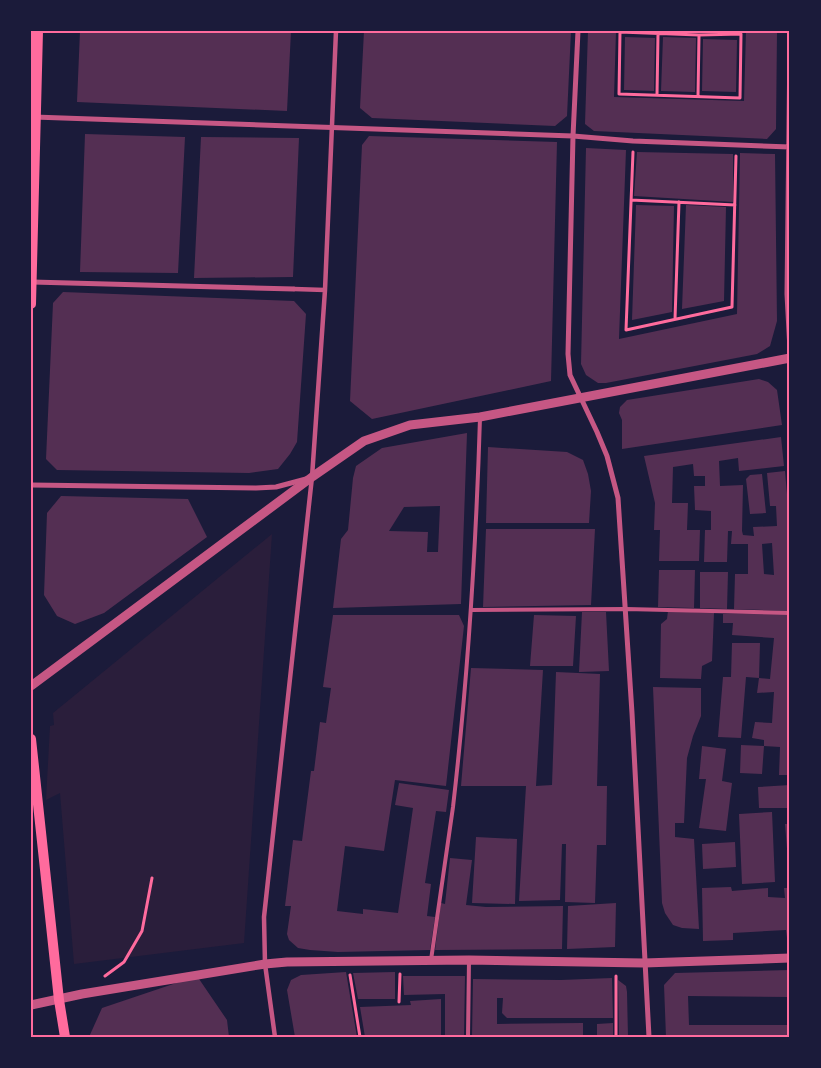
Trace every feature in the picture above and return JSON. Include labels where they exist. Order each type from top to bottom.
[{"type":"main road","points":[[31,304],[34,116],[38,31]]},
{"type":"main road","points":[[31,739],[65,1037]]},
{"type":"street","points":[[275,1037],[265,964],[264,917],[312,477],[326,290],[336,31]]},
{"type":"street","points":[[578,31],[573,136],[568,354],[570,375],[598,432],[607,456],[618,498],[639,838],[648,1037]]},
{"type":"street","points":[[790,42],[790,350]]},
{"type":"street","points":[[34,116],[573,136],[633,141],[789,147]]},
{"type":"street","points":[[32,282],[326,290]]},
{"type":"street","points":[[31,686],[312,477],[364,441],[410,425],[480,417],[790,358]]},
{"type":"street","points":[[31,485],[276,487],[312,477]]},
{"type":"street","points":[[31,1005],[82,994],[265,964],[431,960],[644,963],[790,958]]},
{"type":"lane","points":[[431,960],[452,806],[471,610],[480,417]]},
{"type":"lane","points":[[471,610],[626,609],[790,613]]},
{"type":"lane","points":[[468,1037],[469,960]]},
{"type":"path","points":[[620,32],[658,34],[741,34],[740,98],[619,94],[620,32]]},
{"type":"path","points":[[657,95],[658,34]]},
{"type":"path","points":[[698,96],[699,35]]},
{"type":"path","points":[[633,141],[626,330],[732,307],[736,145]]},
{"type":"path","points":[[631,200],[735,205]]},
{"type":"path","points":[[675,319],[679,202]]},
{"type":"path","points":[[103,978],[124,962],[142,931],[152,878]]},
{"type":"path","points":[[400,961],[400,1002]]},
{"type":"path","points":[[347,962],[360,1037]]},
{"type":"path","points":[[615,962],[616,1037]]},
{"type":"shaded area","points":[[272,534],[244,943],[74,964],[60,793],[46,800],[50,726],[54,725],[53,713]]},
{"type":"building","points":[[80,31],[291,31],[287,111],[77,102]]},
{"type":"building","points":[[364,31],[571,31],[567,116],[555,126],[372,118],[360,108]]},
{"type":"building","points":[[588,31],[616,31],[614,97],[744,101],[746,31],[777,31],[776,129],[767,139],[594,131],[585,124]]},
{"type":"building","points":[[625,37],[655,38],[654,91],[624,90]]},
{"type":"building","points":[[663,37],[696,38],[695,92],[661,91]]},
{"type":"building","points":[[703,39],[737,40],[736,92],[702,91]]},
{"type":"building","points":[[85,134],[185,137],[178,273],[80,272]]},
{"type":"building","points":[[369,136],[557,142],[551,381],[372,419],[350,401],[362,145]]},
{"type":"building","points":[[201,137],[299,138],[293,277],[194,278]]},
{"type":"building","points":[[586,148],[626,150],[619,339],[737,314],[740,153],[775,154],[777,321],[770,346],[757,354],[606,383],[598,383],[586,375],[581,364]]},
{"type":"building","points":[[637,152],[733,154],[733,202],[634,196]]},
{"type":"building","points":[[636,205],[674,206],[672,312],[632,320]]},
{"type":"building","points":[[686,205],[726,207],[724,301],[682,309]]},
{"type":"building","points":[[63,292],[294,301],[306,314],[297,442],[290,454],[278,469],[249,473],[57,470],[46,459],[53,303]]},
{"type":"building","points":[[759,379],[768,382],[777,390],[782,425],[622,449],[622,420],[619,413],[620,407],[627,400]]},
{"type":"building","points":[[467,433],[461,604],[333,608],[341,539],[348,530],[356,466],[382,448]],"holes":[[[440,506],[438,552],[427,552],[428,532],[389,531],[404,507]]]},
{"type":"building","points":[[781,437],[784,466],[739,471],[738,458],[719,461],[720,486],[743,485],[742,531],[743,535],[754,536],[753,527],[777,526],[776,506],[770,506],[767,473],[785,471],[790,529],[790,611],[734,609],[735,574],[748,574],[748,544],[731,544],[732,531],[728,531],[727,562],[704,562],[705,530],[711,530],[711,511],[695,510],[694,486],[705,486],[705,476],[694,476],[693,464],[673,467],[672,503],[688,503],[687,530],[700,530],[699,561],[659,561],[660,530],[654,530],[655,503],[644,456]],"holes":[[[772,543],[774,575],[764,574],[762,544]]]},
{"type":"building","points":[[488,447],[567,452],[583,460],[591,491],[589,523],[486,523]]},
{"type":"building","points":[[762,474],[766,513],[750,514],[746,479],[750,475]]},
{"type":"building","points":[[61,496],[188,499],[207,537],[104,613],[75,624],[57,616],[44,595],[47,513]]},
{"type":"building","points":[[486,529],[595,529],[591,605],[483,607]]},
{"type":"building","points":[[659,570],[695,570],[694,608],[658,607]]},
{"type":"building","points":[[700,572],[728,572],[727,609],[700,608]]},
{"type":"building","points":[[668,611],[714,613],[712,661],[702,666],[701,679],[660,678],[661,624],[667,619]]},
{"type":"building","points":[[582,612],[606,612],[609,671],[579,672]]},
{"type":"building","points":[[723,614],[790,614],[790,775],[779,775],[780,747],[764,746],[764,740],[752,738],[755,722],[772,723],[774,692],[757,693],[759,678],[770,679],[774,638],[732,635],[733,623],[723,623]]},
{"type":"building","points":[[333,615],[459,615],[464,626],[446,786],[395,780],[384,851],[345,846],[337,911],[363,914],[363,909],[398,913],[413,808],[395,805],[399,783],[449,790],[446,812],[436,811],[425,883],[431,884],[427,916],[435,917],[430,950],[338,952],[310,950],[298,948],[289,940],[287,934],[291,906],[285,906],[293,840],[302,841],[311,771],[314,771],[320,722],[326,723],[331,688],[323,687]]},
{"type":"building","points":[[534,615],[576,616],[573,666],[530,666]]},
{"type":"building","points":[[732,643],[760,643],[759,678],[746,677],[741,738],[718,737],[723,677],[731,677]]},
{"type":"building","points":[[471,668],[543,670],[536,786],[552,785],[556,672],[600,674],[597,786],[607,786],[606,845],[597,845],[595,903],[565,902],[566,844],[562,844],[560,900],[519,901],[526,786],[461,786]]},
{"type":"building","points":[[653,687],[701,688],[701,716],[687,758],[684,823],[675,823],[675,837],[694,839],[699,929],[682,928],[673,925],[665,913],[662,903]]},
{"type":"building","points":[[741,745],[764,746],[762,774],[740,773]]},
{"type":"building","points":[[702,746],[726,749],[722,781],[732,783],[726,831],[699,828],[706,779],[699,779]]},
{"type":"building","points":[[790,785],[790,808],[759,808],[758,787]]},
{"type":"building","points":[[772,812],[775,882],[742,884],[739,814]]},
{"type":"building","points":[[785,824],[790,824],[790,861],[788,861]]},
{"type":"building","points":[[476,837],[517,839],[515,904],[472,903]]},
{"type":"building","points":[[735,842],[736,867],[703,869],[702,844]]},
{"type":"building","points":[[450,858],[472,860],[466,905],[486,907],[563,906],[562,949],[435,950],[441,903],[445,904]]},
{"type":"building","points":[[731,887],[732,891],[768,888],[768,897],[785,898],[784,888],[790,888],[790,938],[787,938],[786,930],[733,933],[733,940],[703,941],[702,888]]},
{"type":"building","points":[[616,903],[615,947],[567,949],[568,906]]},
{"type":"building","points":[[790,970],[790,997],[688,996],[689,1025],[790,1025],[790,1037],[666,1037],[664,985],[675,973]]},
{"type":"building","points":[[346,972],[357,1037],[295,1037],[287,990],[291,980],[301,975]]},
{"type":"building","points":[[395,972],[395,999],[358,999],[353,973]]},
{"type":"building","points":[[197,976],[227,1020],[229,1037],[89,1037],[102,1008]]},
{"type":"building","points":[[403,976],[465,976],[464,1037],[445,1037],[445,994],[404,995]]},
{"type":"building","points":[[612,978],[613,1018],[507,1018],[502,1013],[503,998],[497,998],[497,1024],[583,1023],[583,1037],[472,1037],[473,979],[561,980]]},
{"type":"building","points":[[618,980],[626,986],[628,1037],[619,1037]]},
{"type":"building","points":[[441,999],[441,1037],[365,1037],[360,1007],[411,1005],[410,1001]]},
{"type":"building","points":[[613,1023],[613,1037],[597,1037],[597,1024]]}]
